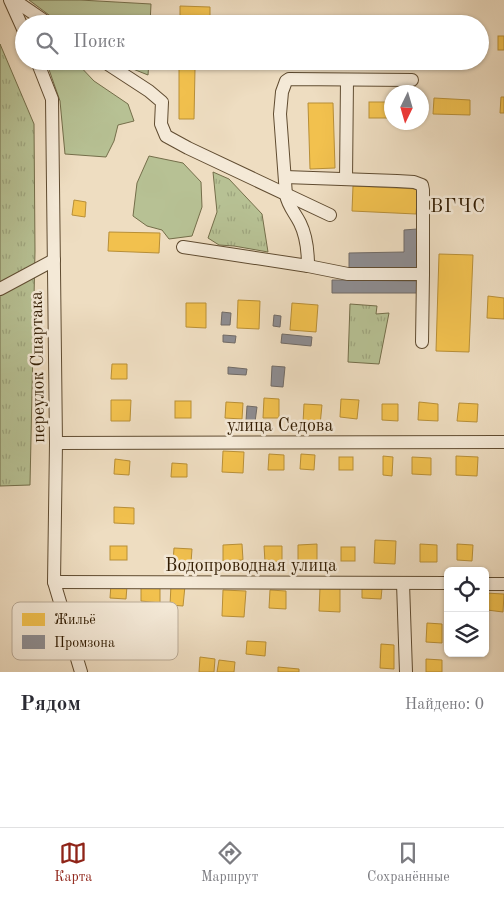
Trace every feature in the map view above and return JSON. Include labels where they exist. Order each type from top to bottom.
[{"type":"street","points":[[10,0],[17,15]]},
{"type":"street","points":[[14,0],[36,15]]},
{"type":"street","name":"переулок Спартака","points":[[41,70],[52,98],[56,443],[54,582],[60,602]]},
{"type":"street","points":[[117,70],[162,102],[161,124],[166,136],[330,216]]},
{"type":"street","points":[[308,266],[303,230],[287,202],[286,195],[280,114],[282,92],[286,81],[289,79],[412,80]]},
{"type":"street","points":[[346,179],[347,80]]},
{"type":"street","points":[[285,177],[414,182],[422,185],[422,342]]},
{"type":"street","points":[[183,246],[348,274],[423,274]]},
{"type":"street","points":[[0,289],[54,260]]},
{"type":"street","name":"улица Седова","points":[[56,443],[504,442]]},
{"type":"street","name":"Водопроводная улица","points":[[54,582],[444,583]]},
{"type":"street","points":[[403,583],[406,672]]},
{"type":"street","points":[[489,584],[504,584]]},
{"type":"street","name":"переулок Спартака","points":[[77,660],[81,672]]},
{"type":"green space","points":[[29,0],[80,0],[151,4],[150,15],[49,15]]},
{"type":"green space","points":[[0,44],[34,124],[35,251],[30,485],[0,486]]},
{"type":"green space","points":[[49,70],[84,70],[94,81],[128,104],[134,121],[118,125],[114,141],[106,157],[65,154],[60,101]]},
{"type":"green space","points":[[136,70],[148,70],[148,75]]},
{"type":"green space","points":[[149,156],[183,163],[201,182],[202,207],[192,236],[169,239],[162,230],[147,226],[133,216],[137,183]]},
{"type":"green space","points":[[213,172],[229,179],[262,214],[268,252],[219,245],[208,238],[217,212]]},
{"type":"green space","points":[[350,304],[377,306],[376,314],[389,313],[379,364],[348,362]]},
{"type":"building: Жильё","points":[[180,6],[210,7],[210,15],[180,15]]},
{"type":"building: Жильё","points":[[498,36],[504,36],[504,50],[498,50]]},
{"type":"building: Жильё","points":[[179,70],[195,70],[194,119],[179,119]]},
{"type":"building: Жильё","points":[[501,97],[504,97],[504,113],[500,113]]},
{"type":"building: Жильё","points":[[434,98],[470,100],[470,115],[433,114]]},
{"type":"building: Жильё","points":[[369,102],[384,102],[384,118],[369,118]]},
{"type":"building: Жильё","points":[[308,103],[333,103],[335,168],[310,169]]},
{"type":"building: Жильё","points":[[353,186],[418,189],[416,214],[352,211]]},
{"type":"building: Жильё","points":[[74,200],[86,202],[85,217],[72,215]]},
{"type":"building: Жильё","points":[[109,232],[160,233],[159,253],[108,251]]},
{"type":"building: Жильё","points":[[439,254],[473,255],[469,352],[436,351]]},
{"type":"building: Жильё","points":[[488,296],[504,298],[504,319],[487,318]]},
{"type":"building: Жильё","points":[[238,300],[260,301],[259,329],[237,328]]},
{"type":"building: Жильё","points":[[186,303],[206,303],[206,328],[186,327]]},
{"type":"building: Жильё","points":[[292,303],[318,305],[316,332],[290,330]]},
{"type":"building: Жильё","points":[[112,364],[127,364],[127,379],[111,379]]},
{"type":"building: Жильё","points":[[264,398],[279,399],[279,418],[263,418]]},
{"type":"building: Жильё","points":[[341,399],[359,400],[357,419],[340,417]]},
{"type":"building: Жильё","points":[[111,400],[131,400],[130,421],[111,421]]},
{"type":"building: Жильё","points":[[175,401],[191,401],[191,418],[175,418]]},
{"type":"building: Жильё","points":[[226,402],[243,403],[242,419],[225,418]]},
{"type":"building: Жильё","points":[[419,402],[438,404],[438,421],[418,420]]},
{"type":"building: Жильё","points":[[459,403],[478,404],[477,422],[457,421]]},
{"type":"building: Жильё","points":[[304,404],[322,405],[320,425],[303,423]]},
{"type":"building: Жильё","points":[[382,404],[398,404],[398,421],[382,420]]},
{"type":"building: Жильё","points":[[223,451],[244,452],[243,473],[222,472]]},
{"type":"building: Жильё","points":[[269,454],[284,455],[284,470],[268,470]]},
{"type":"building: Жильё","points":[[301,454],[315,455],[314,470],[300,469]]},
{"type":"building: Жильё","points":[[383,456],[393,457],[392,476],[383,475]]},
{"type":"building: Жильё","points":[[456,456],[478,457],[477,476],[456,475]]},
{"type":"building: Жильё","points":[[339,457],[353,457],[353,470],[339,470]]},
{"type":"building: Жильё","points":[[412,457],[431,458],[431,475],[412,474]]},
{"type":"building: Жильё","points":[[115,459],[130,461],[129,475],[114,474]]},
{"type":"building: Жильё","points":[[172,463],[187,464],[187,477],[171,477]]},
{"type":"building: Жильё","points":[[114,507],[134,508],[134,524],[114,523]]},
{"type":"building: Жильё","points":[[375,540],[396,541],[395,564],[374,563]]},
{"type":"building: Жильё","points":[[242,544],[243,560],[223,561],[223,545]]},
{"type":"building: Жильё","points":[[317,544],[317,561],[298,562],[298,545]]},
{"type":"building: Жильё","points":[[420,544],[437,545],[437,562],[420,562]]},
{"type":"building: Жильё","points":[[457,544],[473,545],[472,561],[457,560]]},
{"type":"building: Жильё","points":[[110,546],[127,546],[127,560],[110,560]]},
{"type":"building: Жильё","points":[[264,546],[282,546],[282,562],[265,562]]},
{"type":"building: Жильё","points":[[341,547],[355,547],[355,561],[341,561]]},
{"type":"building: Жильё","points":[[174,548],[192,549],[191,563],[173,562]]},
{"type":"building: Жильё","points":[[111,584],[127,586],[126,599],[110,598]]},
{"type":"building: Жильё","points":[[171,585],[185,586],[183,606],[178,606],[178,602],[170,602]]},
{"type":"building: Жильё","points":[[141,587],[160,588],[160,602],[141,601]]},
{"type":"building: Жильё","points":[[362,587],[382,588],[381,599],[362,598]]},
{"type":"building: Жильё","points":[[320,588],[340,588],[340,612],[319,611]]},
{"type":"building: Жильё","points":[[223,590],[246,591],[244,617],[222,616]]},
{"type":"building: Жильё","points":[[270,590],[286,591],[286,609],[269,608]]},
{"type":"building: Жильё","points":[[489,593],[504,594],[503,612],[489,610]]},
{"type":"building: Жильё","points":[[427,623],[442,624],[442,643],[426,642]]},
{"type":"building: Жильё","points":[[247,641],[266,642],[265,656],[246,654]]},
{"type":"building: Жильё","points":[[381,644],[394,645],[394,669],[380,668]]},
{"type":"building: Жильё","points":[[200,657],[215,659],[214,672],[199,672]]},
{"type":"building: Жильё","points":[[426,659],[442,660],[442,672],[426,672]]},
{"type":"building: Жильё","points":[[219,660],[235,662],[234,672],[217,672]]},
{"type":"building: Жильё","points":[[278,667],[299,669],[299,672],[278,672]]},
{"type":"building: Промзона","points":[[417,229],[417,268],[349,269],[349,253],[404,252],[404,230]]},
{"type":"building: Промзона","points":[[332,280],[420,281],[420,293],[332,293]]},
{"type":"building: Промзона","points":[[222,312],[231,313],[230,325],[221,325]]},
{"type":"building: Промзона","points":[[274,315],[281,316],[280,327],[273,326]]},
{"type":"building: Промзона","points":[[282,334],[312,337],[311,346],[281,343]]},
{"type":"building: Промзона","points":[[223,335],[236,336],[235,343],[223,342]]},
{"type":"building: Промзона","points":[[272,366],[285,367],[283,387],[271,386]]},
{"type":"building: Промзона","points":[[228,367],[247,369],[246,375],[228,374]]},
{"type":"building: Промзона","points":[[247,406],[257,407],[255,422],[246,421]]},
{"type":"district","name":"ВГЧС","points":[[458,205]]}]
